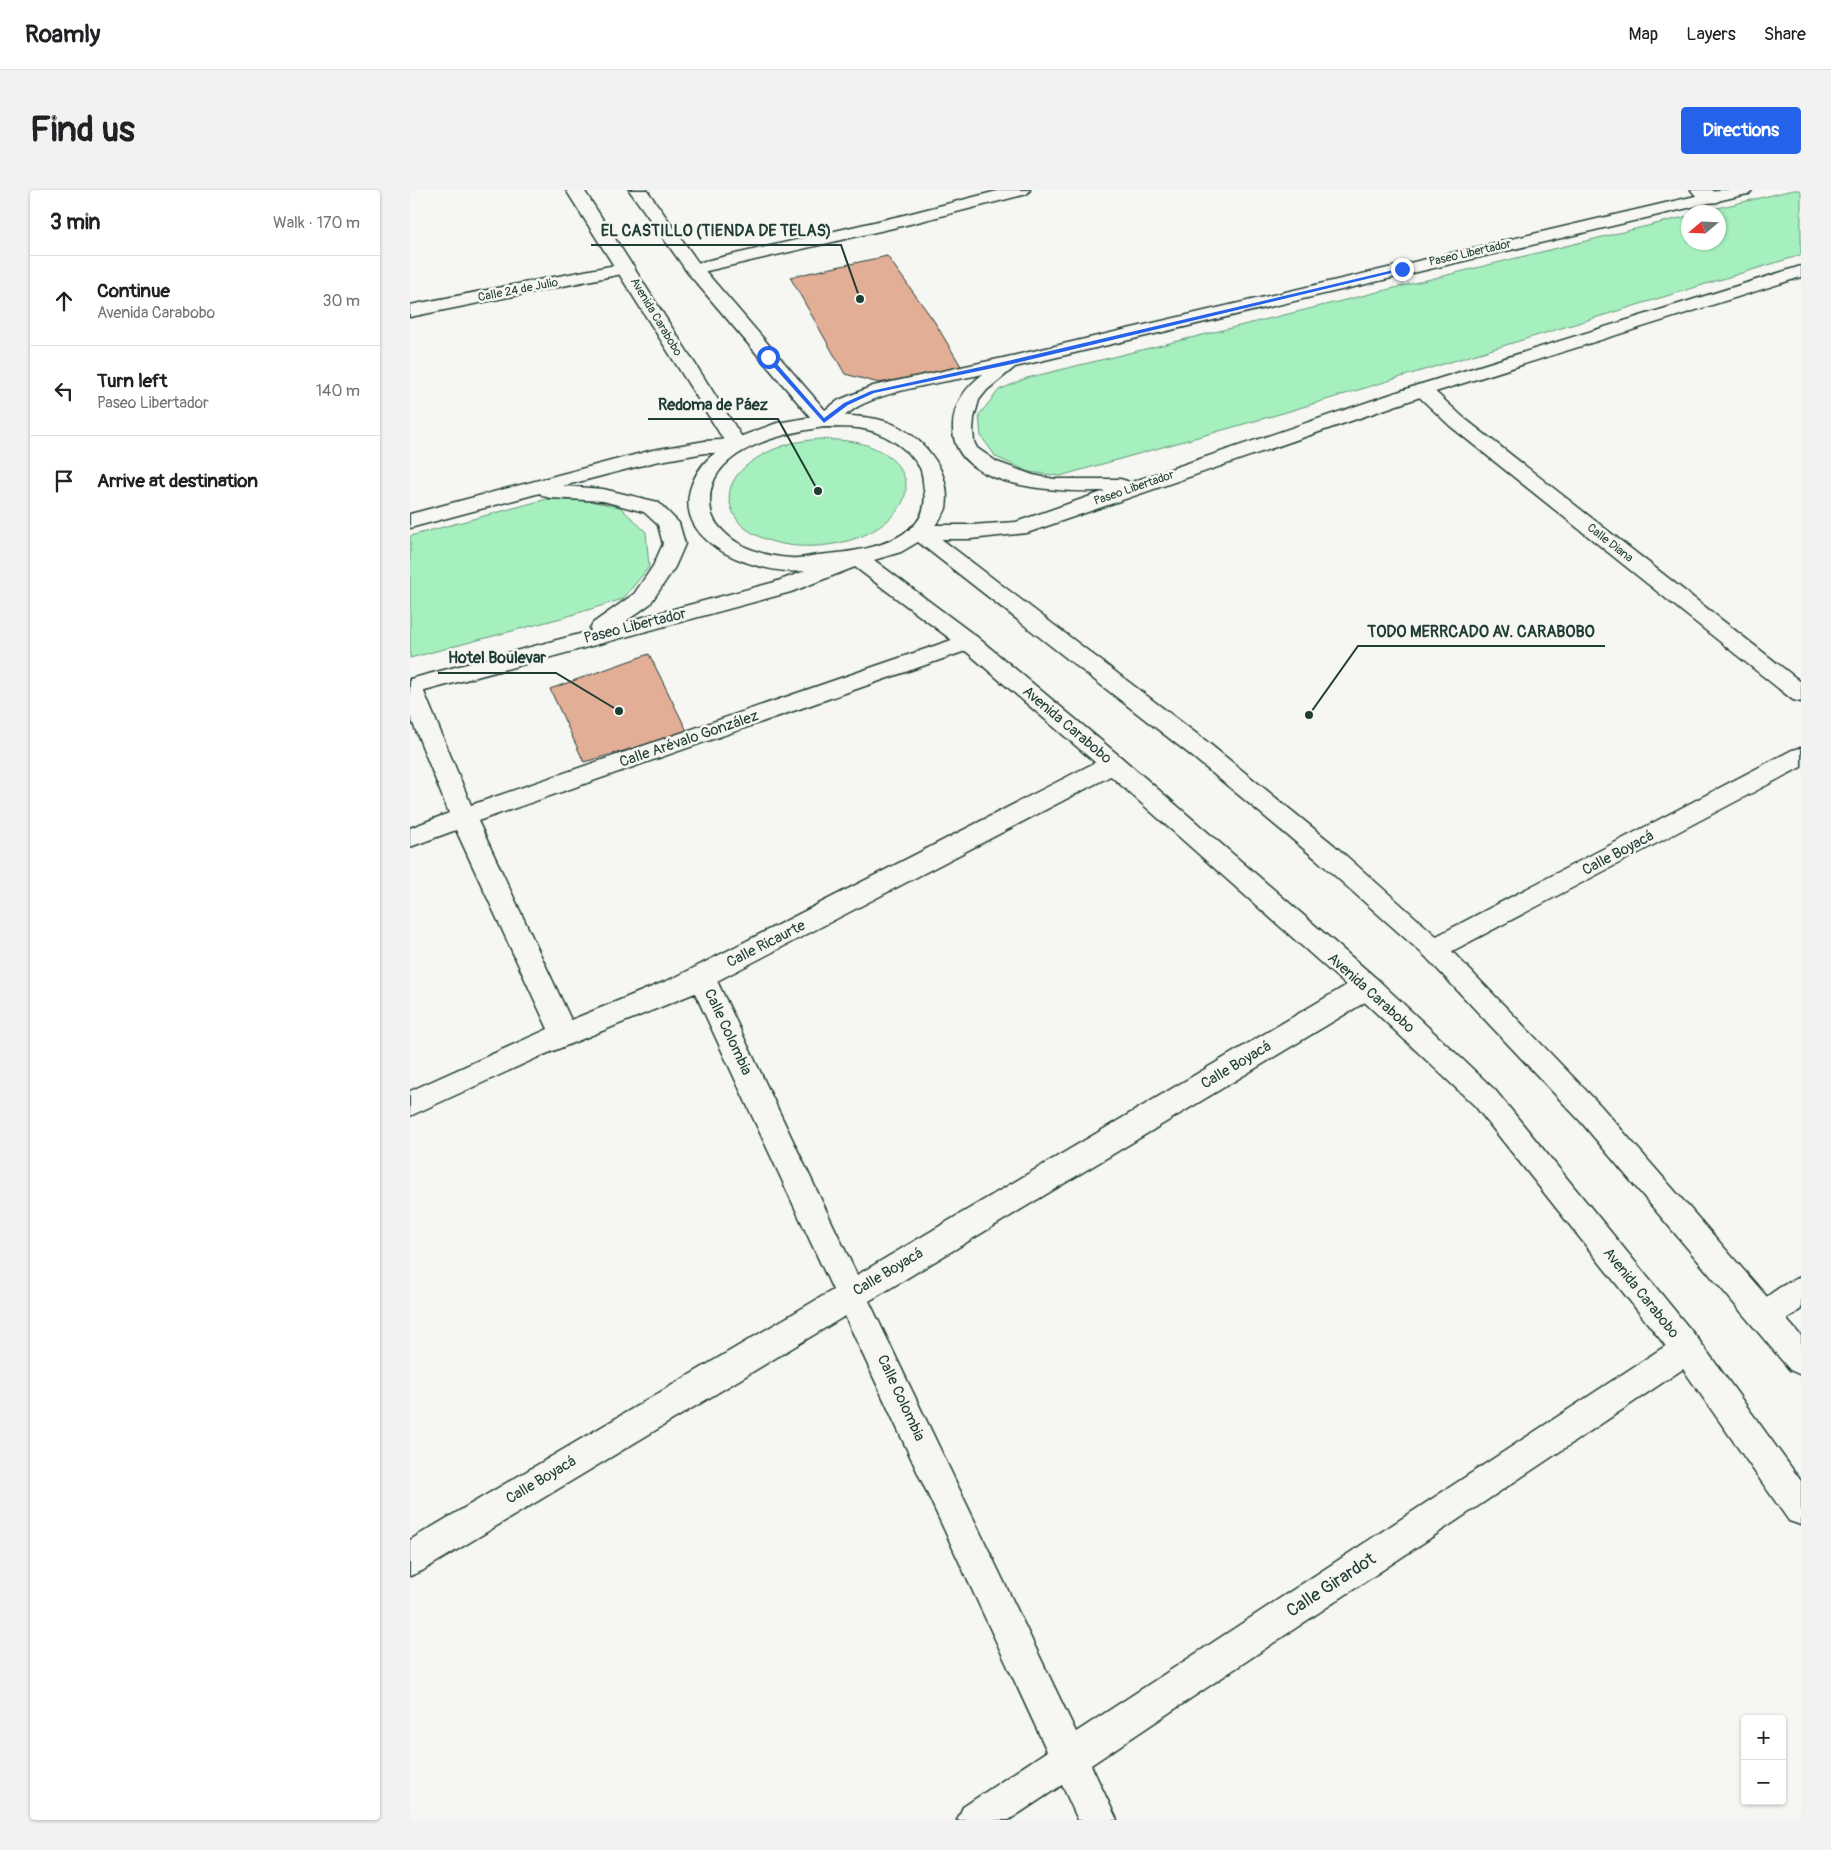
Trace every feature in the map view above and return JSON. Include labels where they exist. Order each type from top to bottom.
[{"type":"main road","name":"Avenida Carabobo","points":[[575,190],[626,268],[712,409],[737,445]]},
{"type":"main road","points":[[638,190],[694,269],[824,421]]},
{"type":"main road","points":[[694,269],[906,220],[1021,190]]},
{"type":"main road","name":"Paseo Libertador","points":[[824,421],[846,404],[873,392],[1012,362],[1706,194],[1743,190]]},
{"type":"main road","name":"Calle 24 de Julio","points":[[410,311],[626,268]]},
{"type":"main road","name":"Paseo Libertador","points":[[919,532],[971,532],[1019,528],[1422,390],[1801,272]]},
{"type":"main road","points":[[1012,362],[976,388],[968,402],[963,418],[964,443],[978,460],[1009,476],[1053,485],[1141,485]]},
{"type":"main road","name":"Calle Diana","points":[[1422,390],[1457,422],[1801,694]]},
{"type":"main road","points":[[824,421],[860,422],[891,432],[916,449],[931,469],[936,510],[919,532],[893,547],[857,558],[792,565],[754,558],[724,544],[704,524],[698,501],[704,478],[718,460],[737,445],[784,427],[824,421]]},
{"type":"main road","points":[[410,521],[654,456],[705,447],[737,445]]},
{"type":"main road","points":[[524,491],[604,495],[651,507],[668,523],[674,544],[664,567],[642,599],[586,638]]},
{"type":"main road","points":[[919,532],[1197,747],[1324,852],[1434,949],[1591,1114],[1801,1360]]},
{"type":"main road","name":"Avenida Carabobo","points":[[857,558],[969,642],[1113,764],[1367,987],[1485,1098],[1687,1349],[1801,1509]]},
{"type":"main road","name":"Paseo Libertador","points":[[410,687],[586,638],[783,587],[857,558]]},
{"type":"main road","name":"Calle Arévalo González","points":[[410,838],[969,642]]},
{"type":"main road","points":[[410,687],[463,818],[564,1034]]},
{"type":"main road","name":"Calle Boyacá","points":[[1434,949],[1801,756]]},
{"type":"main road","name":"Calle Ricaurte","points":[[410,1104],[564,1034],[684,986],[1113,764]]},
{"type":"main road","name":"Calle Colombia","points":[[702,977],[1098,1820]]},
{"type":"main road","name":"Calle Boyacá","points":[[410,1559],[852,1293],[1367,987]]},
{"type":"main road","points":[[1766,1317],[1801,1291]]},
{"type":"main road","name":"Calle Girardot","points":[[976,1820],[1687,1349]]},
{"type":"green space","points":[[1793,190],[1801,190],[1801,255],[1283,413],[1060,476],[1029,472],[996,457],[981,436],[979,415],[999,390],[1027,378],[1681,218],[1681,250],[1726,250],[1726,206]]},
{"type":"green space","points":[[819,439],[866,445],[886,455],[896,464],[903,474],[906,484],[905,495],[892,517],[865,535],[831,545],[793,546],[759,537],[742,526],[735,517],[730,503],[730,491],[733,481],[740,472],[760,456],[772,450],[793,443]]},
{"type":"green space","points":[[547,499],[590,501],[620,507],[646,532],[649,567],[623,599],[565,617],[410,658],[410,536]]},
{"type":"building","points":[[887,256],[934,321],[962,368],[879,383],[845,374],[790,277]]},
{"type":"building","points":[[649,654],[688,733],[584,762],[550,689]]},
{"type":"place","name":"EL CASTILLO (TIENDA DE TELAS)","points":[[860,299]]},
{"type":"place","name":"Redoma de Páez","points":[[818,491]]},
{"type":"place","name":"Hotel Boulevar","points":[[619,711]]},
{"type":"place","name":"TODO MERRCADO AV. CARABOBO","points":[[1309,715]]},
{"type":"route","points":[[768,357],[824,421],[846,404],[873,392],[1012,362],[1402,269]]}]
